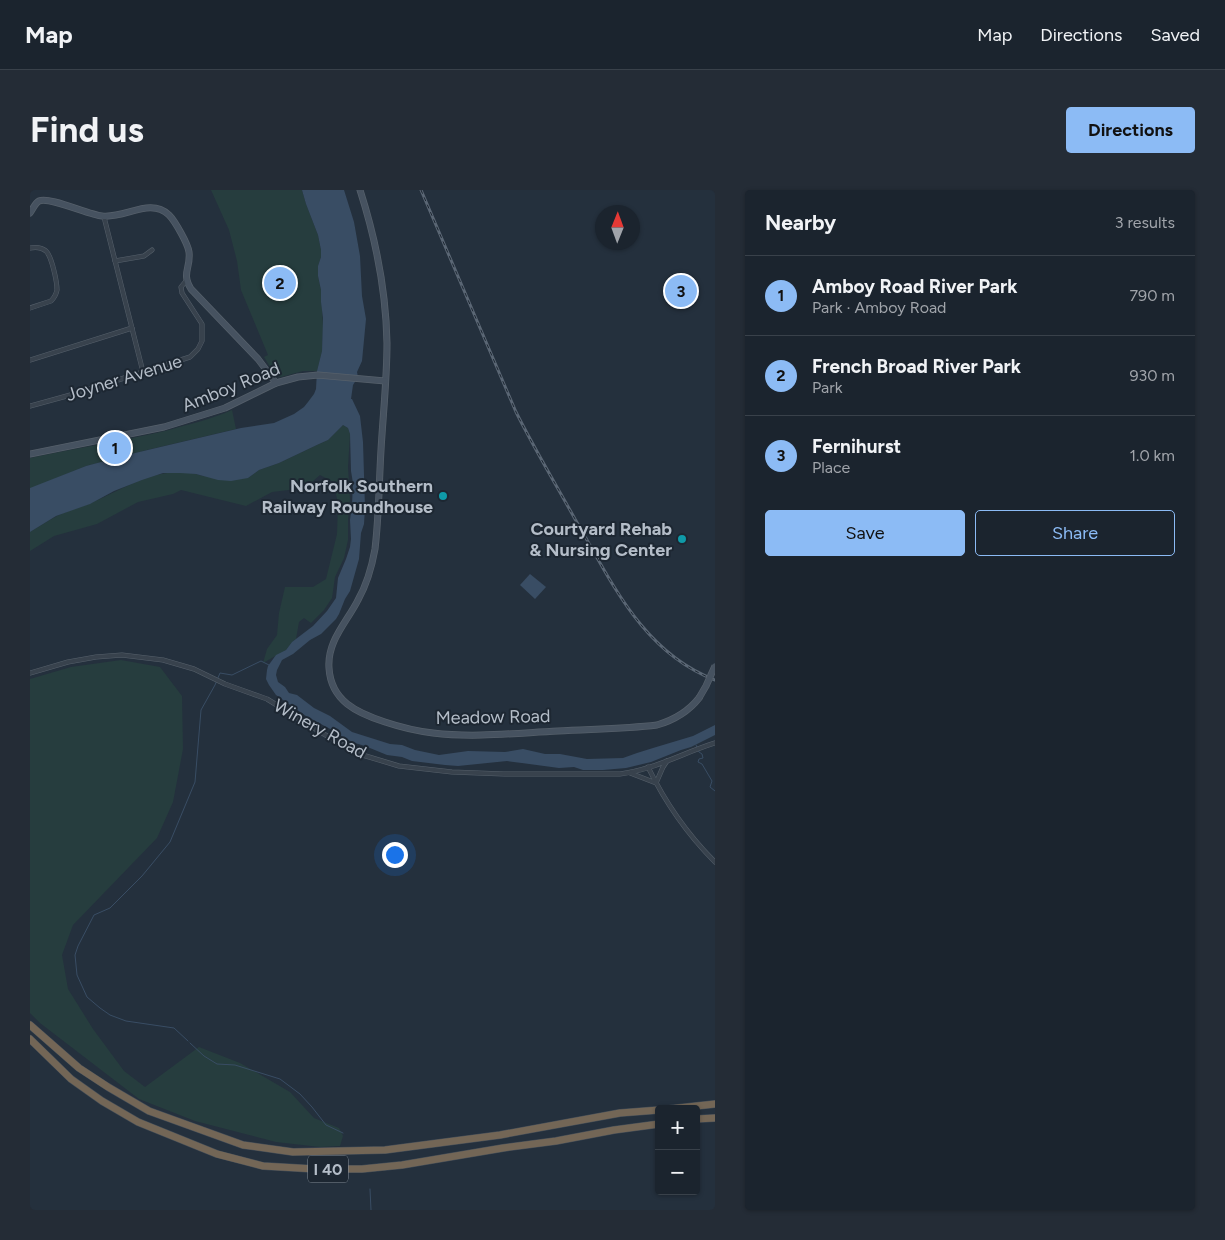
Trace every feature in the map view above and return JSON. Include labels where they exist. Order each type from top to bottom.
[{"type":"highway","name":"I 40","points":[[30,1025],[79,1068],[108,1088],[149,1111],[244,1145],[293,1152],[385,1150],[500,1135],[620,1114],[655,1110]]},
{"type":"highway","name":"I 40","points":[[30,1038],[71,1078],[102,1102],[138,1122],[217,1154],[263,1166],[315,1170],[362,1169],[402,1165],[655,1125]]},
{"type":"highway","points":[[700,1106],[715,1104]]},
{"type":"highway","points":[[700,1119],[715,1118]]},
{"type":"main road","name":"Meadow Road","points":[[360,190],[378,256],[385,303],[387,346],[374,556],[362,592],[335,638],[329,656],[329,668],[337,693],[346,704],[368,717],[426,732],[466,735],[657,725],[680,716],[691,707],[699,698],[715,666]]},
{"type":"main road","points":[[30,213],[38,202],[44,200],[104,217],[149,207],[160,209],[169,216],[184,238],[189,252],[186,280],[191,289],[258,359],[276,384]]},
{"type":"main road","name":"Amboy Road","points":[[30,454],[172,425],[225,408],[276,384],[303,376],[318,375],[385,381]]},
{"type":"main road","points":[[370,380],[380,388],[384,398]]},
{"type":"street","points":[[104,217],[143,372]]},
{"type":"street","points":[[30,248],[44,249],[47,252],[57,284],[52,301],[30,308]]},
{"type":"street","points":[[115,261],[144,256],[152,250]]},
{"type":"street","name":"Joyner Avenue","points":[[30,406],[190,357],[198,349],[202,341],[202,324],[182,293],[180,287],[186,280]]},
{"type":"street","points":[[30,360],[132,328]]},
{"type":"street","name":"Winery Road","points":[[30,672],[96,656],[122,655],[163,660],[194,669],[225,684],[267,699],[322,734],[359,754],[399,766],[452,772],[620,774],[667,761],[715,742]]},
{"type":"street","points":[[656,783],[667,761]]},
{"type":"street","points":[[648,767],[669,805],[705,852],[715,862]]},
{"type":"street","points":[[630,772],[656,783]]},
{"type":"green space","points":[[211,190],[302,190],[318,235],[321,250],[318,276],[321,290],[323,327],[322,351],[317,371],[303,371],[281,377],[275,375],[264,357],[268,355],[241,290],[237,261],[229,230]]},
{"type":"green space","points":[[232,410],[236,429],[86,466],[30,489],[30,458],[169,430],[209,419]]},
{"type":"green space","points":[[343,425],[348,428],[350,434],[348,540],[344,558],[335,577],[332,598],[324,610],[311,623],[304,618],[299,622],[296,639],[286,650],[263,663],[267,649],[277,635],[279,613],[285,587],[313,587],[326,579],[337,534],[338,503],[333,482],[320,475],[305,488],[272,492],[246,506],[181,490],[173,494],[138,502],[97,524],[54,536],[30,551],[30,532],[61,514],[89,504],[144,479],[173,472],[203,476],[248,478],[259,470],[279,463],[328,440]]},
{"type":"green space","points":[[121,660],[160,667],[182,696],[183,749],[173,802],[157,838],[73,925],[62,955],[68,989],[93,1029],[124,1071],[145,1087],[199,1047],[240,1063],[290,1092],[314,1118],[339,1128],[343,1136],[340,1146],[320,1147],[276,1142],[195,1121],[139,1099],[40,1023],[30,1013],[30,679],[71,667]]},
{"type":"water","points":[[302,190],[344,190],[354,222],[360,256],[362,296],[366,319],[362,361],[357,372],[358,377],[353,385],[351,399],[360,416],[363,442],[365,508],[359,559],[350,591],[339,614],[321,634],[282,660],[276,675],[278,682],[289,693],[297,695],[352,732],[390,744],[402,745],[439,755],[468,751],[505,752],[523,749],[545,754],[560,754],[587,759],[623,758],[693,736],[715,725],[715,735],[691,747],[651,762],[626,768],[583,770],[574,767],[559,768],[507,761],[458,766],[445,765],[412,761],[402,757],[387,755],[355,743],[306,716],[276,695],[266,679],[268,666],[276,655],[286,650],[292,642],[313,626],[336,598],[338,578],[350,547],[353,483],[350,434],[348,428],[343,425],[328,440],[279,463],[259,470],[248,478],[231,481],[218,480],[196,474],[163,473],[114,491],[90,504],[56,516],[30,532],[30,488],[86,466],[241,428],[274,423],[294,414],[308,402],[316,389],[317,371],[322,351],[323,318],[318,276],[321,250],[318,235]]},
{"type":"water","points":[[530,574],[546,587],[535,599],[520,585]]},
{"type":"waterway","points":[[188,1041],[174,1028],[126,1021],[110,1015],[100,1008],[87,997],[77,975],[75,955],[94,915],[110,908],[142,876],[170,842],[195,782],[201,710],[220,673],[232,675],[261,661],[269,665]]},
{"type":"waterway","points":[[696,745],[703,758],[699,759],[698,762],[702,764],[712,781],[710,787],[715,791]]},
{"type":"waterway","points":[[190,1043],[204,1056],[217,1064],[235,1065],[280,1079],[300,1094],[326,1125],[343,1133]]},
{"type":"waterway","points":[[370,1189],[371,1210]]},
{"type":"railway","points":[[421,190],[516,412],[602,567],[632,613],[648,633],[668,652],[690,668],[715,680]]},
{"type":"place","name":"French Broad River Park","points":[[280,283]]},
{"type":"place","name":"Fernihurst","points":[[681,291]]},
{"type":"place","name":"Amboy Road River Park","points":[[115,448]]},
{"type":"place","name":"Norfolk Southern Railway Roundhouse","points":[[443,496]]},
{"type":"place","name":"Courtyard Rehab & Nursing Center","points":[[682,539]]}]
